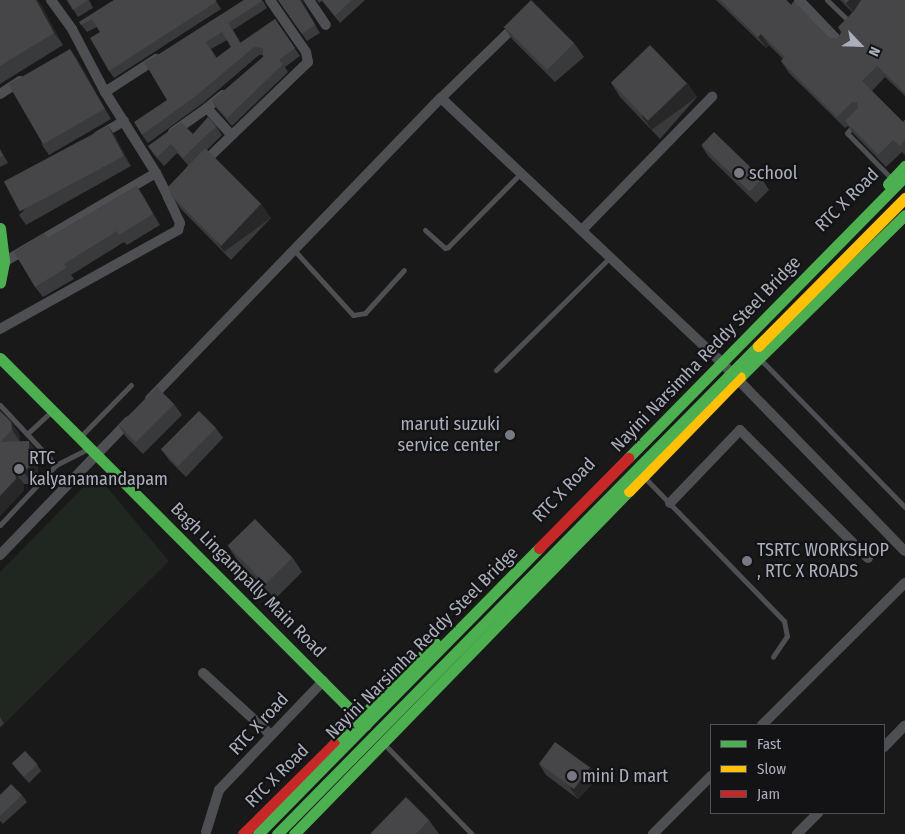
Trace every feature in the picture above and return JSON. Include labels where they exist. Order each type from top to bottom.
[{"type":"main road","name":"RTC X Road","points":[[243,834],[717,358],[905,166]]},
{"type":"main road","name":"Nayini Narsimha Reddy Steel Bridge","points":[[258,834],[905,176]]},
{"type":"main road","name":"Nayini Narsimha Reddy Steel Bridge","points":[[277,834],[905,198]]},
{"type":"main road","points":[[294,834],[384,745],[738,381],[758,358],[905,215]]},
{"type":"main road","points":[[0,229],[4,262],[0,282]]},
{"type":"main road","name":"Bagh Lingampally Main Road","points":[[0,358],[95,449],[323,680],[384,745]]},
{"type":"street","points":[[0,329],[178,230],[180,223],[156,173],[148,151],[124,121],[75,46],[76,27],[51,0]]},
{"type":"street","points":[[168,198],[308,62],[306,52],[270,0]]},
{"type":"street","points":[[309,0],[326,25]]},
{"type":"street","points":[[799,0],[842,45]]},
{"type":"street","points":[[0,555],[95,449],[528,13]]},
{"type":"street","points":[[105,92],[168,51]]},
{"type":"street","points":[[0,94],[32,73]]},
{"type":"street","points":[[168,136],[207,108],[228,90]]},
{"type":"street","points":[[583,228],[712,97]]},
{"type":"street","points":[[442,98],[583,228],[610,257],[717,358],[904,546]]},
{"type":"street","points":[[207,108],[231,135]]},
{"type":"street","points":[[91,140],[124,121]]},
{"type":"street","points":[[4,262],[156,173]]},
{"type":"street","points":[[670,504],[740,430],[868,558]]},
{"type":"street","points":[[763,724],[905,583]]},
{"type":"street","points":[[203,673],[271,735]]},
{"type":"street","name":"RTC X road","points":[[219,790],[323,680]]},
{"type":"street","points":[[885,746],[905,725]]},
{"type":"street","points":[[653,834],[710,777]]},
{"type":"street","name":"RTC X Road","points":[[206,832],[219,790]]},
{"type":"street","points":[[797,834],[817,814]]},
{"type":"lane","points":[[827,0],[852,24],[857,18]]},
{"type":"lane","points":[[862,117],[847,133],[893,179]]},
{"type":"lane","points":[[425,230],[445,248],[448,247],[522,172]]},
{"type":"lane","points":[[294,250],[354,315],[364,313],[404,270]]},
{"type":"lane","points":[[496,370],[610,257]]},
{"type":"lane","points":[[758,358],[905,506]]},
{"type":"lane","points":[[81,436],[131,385]]},
{"type":"lane","points":[[0,405],[56,465]]},
{"type":"lane","points":[[27,434],[54,410]]},
{"type":"lane","points":[[0,525],[56,465],[95,449]]},
{"type":"lane","points":[[644,477],[784,621],[786,636],[773,657]]},
{"type":"lane","points":[[384,745],[472,834]]},
{"type":"shaded area","points":[[96,474],[169,561],[4,724],[0,719],[0,572]]},
{"type":"building","points":[[0,0],[36,0],[54,33],[0,66]]},
{"type":"building","points":[[67,0],[88,0],[73,10]]},
{"type":"building","points":[[114,0],[215,0],[216,2],[109,71],[90,38],[100,32],[92,19],[81,25],[79,22]]},
{"type":"building","points":[[244,0],[262,1],[228,23],[240,43],[275,19],[295,48],[279,60],[283,64],[227,118],[212,101],[263,57],[263,48],[254,47],[197,95],[142,135],[134,122],[167,100],[145,63]],"holes":[[[222,32],[231,47],[216,58],[206,42]]]},
{"type":"building","points":[[278,0],[300,0],[315,25],[302,34]]},
{"type":"building","points":[[322,0],[352,0],[335,16]]},
{"type":"building","points":[[531,0],[574,43],[547,70],[504,27]]},
{"type":"building","points":[[720,0],[786,0],[791,5],[794,1],[829,38],[838,39],[841,32],[838,27],[854,11],[861,0],[905,0],[905,93],[877,66],[862,81],[903,122],[905,120],[905,140],[900,146],[893,140],[878,155],[845,121],[858,108],[857,102],[852,102],[837,117],[781,61],[785,57],[761,34],[758,37]]},
{"type":"building","points":[[650,45],[687,83],[648,121],[611,83]]},
{"type":"building","points":[[70,49],[104,109],[43,144],[9,84]]},
{"type":"building","points":[[208,117],[216,126],[183,158],[171,144],[157,157],[148,146],[181,122],[193,134]]},
{"type":"building","points":[[108,126],[124,156],[20,211],[4,181]]},
{"type":"building","name":"school","points":[[714,132],[762,179],[750,191],[701,145]]},
{"type":"building","points":[[205,148],[261,204],[221,246],[171,195],[168,187]]},
{"type":"building","points":[[137,186],[153,214],[119,235],[117,231],[64,264],[66,268],[35,287],[14,252],[44,233],[48,238]]},
{"type":"building","points":[[157,387],[174,404],[136,442],[119,425]]},
{"type":"building","points":[[0,411],[11,422],[12,430],[0,442]]},
{"type":"building","points":[[199,411],[216,428],[178,466],[161,449]]},
{"type":"building","points":[[29,441],[30,466],[24,472],[15,473],[16,479],[0,496],[0,442]]},
{"type":"building","points":[[255,519],[293,558],[265,584],[228,545]]},
{"type":"building","name":"mini D mart","points":[[555,742],[590,767],[574,789],[539,764]]},
{"type":"building","points":[[25,751],[37,764],[24,776],[12,763]]},
{"type":"building","points":[[11,784],[22,795],[0,816],[0,795]]},
{"type":"building","points":[[406,797],[429,820],[416,834],[370,834]]},
{"type":"traffic: fast","points":[[888,184],[905,166]]},
{"type":"traffic: fast","points":[[628,458],[905,176]]},
{"type":"traffic: fast","points":[[740,377],[905,215]]},
{"type":"traffic: fast","points":[[0,228],[4,262],[0,283]]},
{"type":"traffic: fast","points":[[277,834],[758,346]]},
{"type":"traffic: fast","points":[[0,358],[366,725]]},
{"type":"traffic: fast","points":[[294,834],[629,491]]},
{"type":"traffic: fast","points":[[258,834],[539,548]]},
{"type":"traffic: fast","points":[[334,744],[435,643]]},
{"type":"traffic: slow","points":[[758,346],[905,198]]},
{"type":"traffic: slow","points":[[629,491],[740,377]]},
{"type":"traffic: jam","points":[[539,548],[628,458]]},
{"type":"traffic: jam","points":[[243,834],[334,744]]},
{"type":"place","name":"school","points":[[739,173]]},
{"type":"place","name":"maruti suzuki service center","points":[[510,435]]},
{"type":"place","name":"RTC kalyanamandapam","points":[[19,469]]},
{"type":"place","name":"TSRTC WORKSHOP , RTC X ROADS","points":[[747,561]]},
{"type":"place","name":"mini D mart","points":[[572,776]]}]
